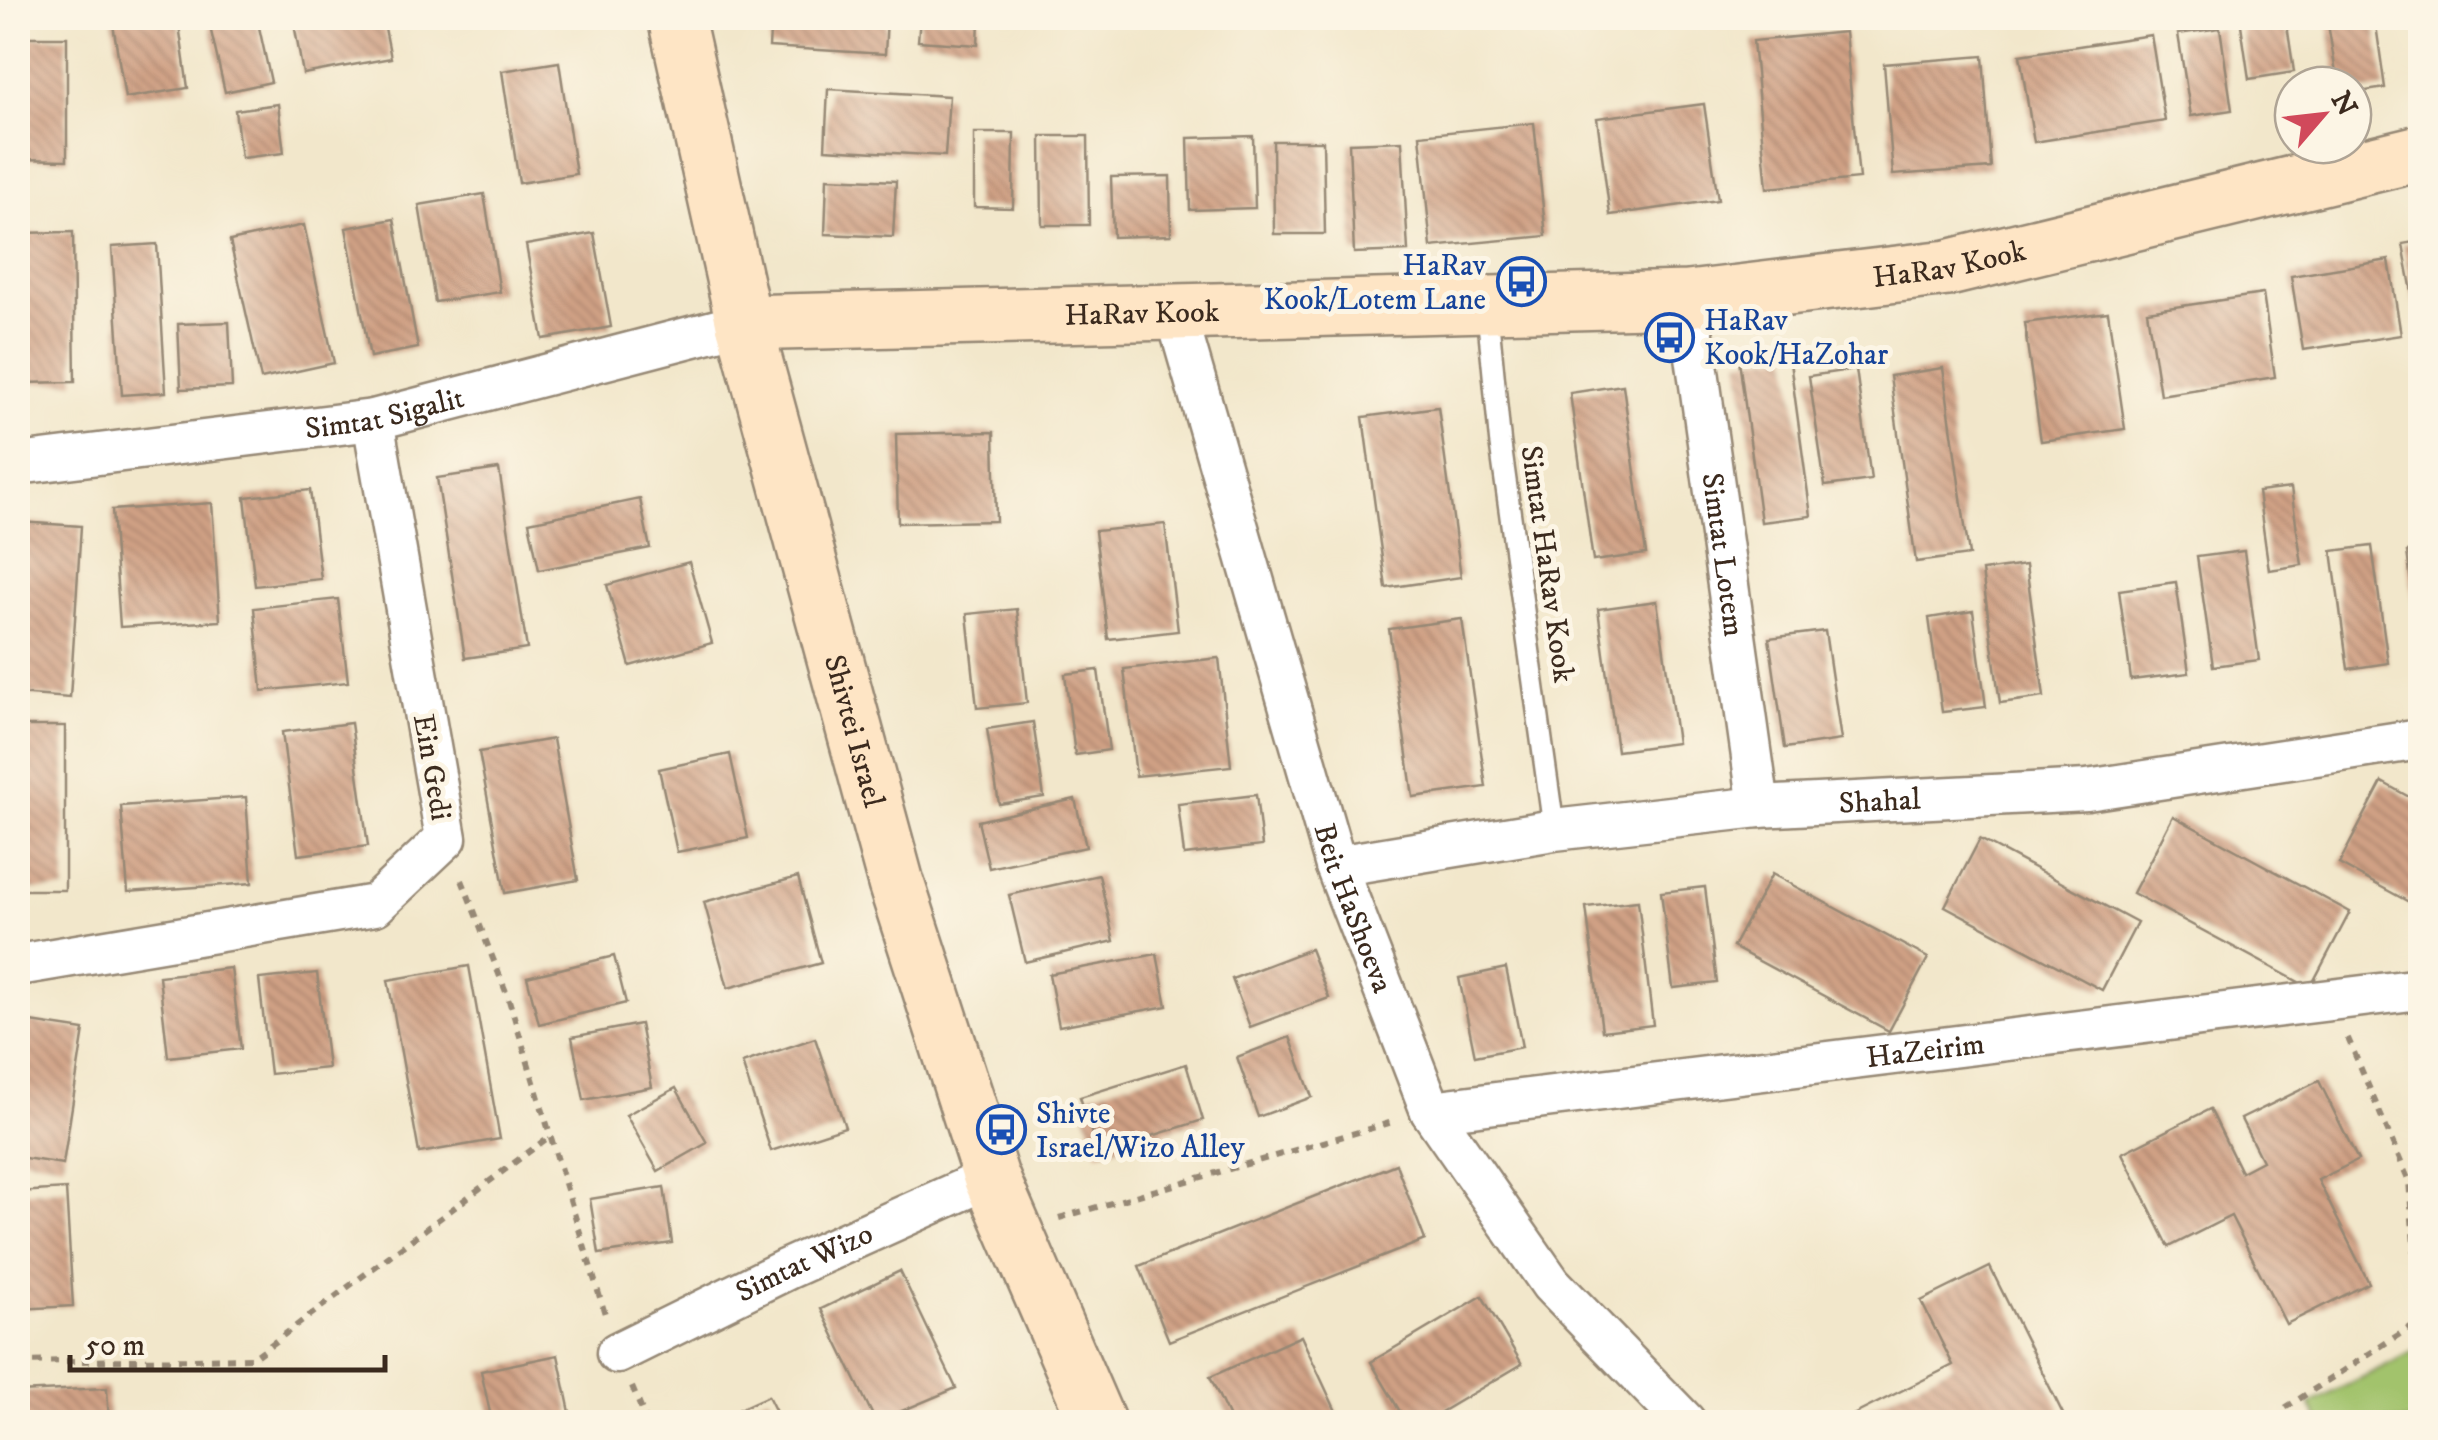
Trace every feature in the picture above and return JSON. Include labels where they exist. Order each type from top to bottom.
[{"type":"street","name":"Shivtei Israel","points":[[676,18],[744,322],[896,883],[991,1176],[1096,1422]]},
{"type":"street","name":"HaRav Kook","points":[[744,322],[1688,299],[1948,268],[2420,153]]},
{"type":"street","name":"Simtat Lotem","points":[[1688,299],[1759,807]]},
{"type":"street","name":"Beit HaShoeva","points":[[1176,314],[1336,866],[1431,1110],[1552,1284],[1685,1422]]},
{"type":"street","name":"Simtat Sigalit","points":[[18,464],[373,420],[744,322]]},
{"type":"street","name":"Ein Gedi","points":[[18,965],[376,905],[446,838],[373,420]]},
{"type":"street","name":"Shahal","points":[[1336,866],[1554,830],[1759,807],[2088,790],[2420,739]]},
{"type":"street","name":"HaZeirim","points":[[1431,1110],[2420,989]]},
{"type":"street","name":"Simtat Wizo","points":[[617,1353],[786,1268],[991,1176]]},
{"type":"lane","name":"Simtat HaRav Kook","points":[[1487,305],[1500,440],[1554,830]]},
{"type":"path","points":[[446,838],[508,998],[617,1353],[647,1422]]},
{"type":"path","points":[[2279,1422],[2285,1408],[2420,1321],[2409,1181],[2331,1000]]},
{"type":"path","points":[[1014,1231],[1431,1110]]},
{"type":"path","points":[[18,1362],[253,1358],[550,1136]]},
{"type":"green space","points":[[2420,1348],[2420,1422],[2319,1422],[2310,1404]]},
{"type":"building","points":[[112,18],[178,18],[188,88],[125,98]]},
{"type":"building","points":[[208,18],[257,18],[271,82],[225,92]]},
{"type":"building","points":[[293,18],[383,18],[391,58],[303,74]]},
{"type":"building","points":[[771,18],[887,18],[885,54],[769,47]]},
{"type":"building","points":[[920,18],[979,18],[978,45],[918,41]]},
{"type":"building","points":[[2240,18],[2286,18],[2293,65],[2273,65],[2273,75],[2249,79]]},
{"type":"building","points":[[2327,18],[2375,18],[2385,88],[2373,90],[2373,65],[2335,65]]},
{"type":"building","points":[[2220,28],[2232,110],[2191,116],[2178,34]]},
{"type":"building","points":[[1845,32],[1859,179],[1767,188],[1753,41]]},
{"type":"building","points":[[2151,35],[2165,121],[2034,142],[2020,55]]},
{"type":"building","points":[[18,37],[67,37],[67,160],[18,159]]},
{"type":"building","points":[[1983,56],[1991,168],[1893,175],[1884,64]]},
{"type":"building","points":[[559,62],[576,174],[519,183],[502,71]]},
{"type":"building","points":[[828,89],[949,96],[945,156],[825,149]]},
{"type":"building","points":[[278,104],[284,153],[241,158],[235,110]]},
{"type":"building","points":[[1704,104],[1718,200],[1610,215],[1597,118]]},
{"type":"building","points":[[1534,123],[1546,236],[1431,247],[1420,135]]},
{"type":"building","points":[[974,133],[1014,133],[1013,208],[974,207]]},
{"type":"building","points":[[1041,136],[1088,136],[1089,225],[1042,225]]},
{"type":"building","points":[[1253,136],[1255,208],[1190,210],[1188,138]]},
{"type":"building","points":[[1273,141],[1323,141],[1325,234],[1274,234]]},
{"type":"building","points":[[1402,141],[1408,251],[1354,253],[1349,143]]},
{"type":"building","points":[[1170,176],[1171,235],[1113,237],[1111,177]]},
{"type":"building","points":[[827,178],[896,181],[893,237],[825,234]]},
{"type":"building","points":[[484,194],[500,292],[435,302],[419,205]]},
{"type":"building","points":[[394,219],[418,348],[370,357],[346,228]]},
{"type":"building","points":[[304,225],[334,363],[261,379],[230,241]]},
{"type":"building","points":[[73,232],[75,382],[18,383],[18,233]]},
{"type":"building","points":[[594,233],[611,327],[543,339],[526,245]]},
{"type":"building","points":[[2420,241],[2420,307],[2415,308],[2403,244]]},
{"type":"building","points":[[157,244],[166,392],[122,395],[112,247]]},
{"type":"building","points":[[2389,260],[2401,335],[2303,350],[2291,276]]},
{"type":"building","points":[[2263,294],[2275,377],[2160,395],[2147,311]]},
{"type":"building","points":[[2108,312],[2125,429],[2041,441],[2024,323]]},
{"type":"building","points":[[229,322],[232,387],[181,389],[178,324]]},
{"type":"building","points":[[1789,354],[1811,516],[1761,522],[1739,360]]},
{"type":"building","points":[[1943,368],[1969,555],[1916,562],[1890,376]]},
{"type":"building","points":[[1856,369],[1871,480],[1825,486],[1809,376]]},
{"type":"building","points":[[1623,385],[1646,554],[1593,561],[1570,393]]},
{"type":"building","points":[[1438,407],[1461,577],[1386,588],[1363,417]]},
{"type":"building","points":[[994,432],[996,521],[898,523],[896,434]]},
{"type":"building","points":[[499,469],[527,649],[465,658],[437,478]]},
{"type":"building","points":[[2291,488],[2302,565],[2269,570],[2258,492]]},
{"type":"building","points":[[310,490],[321,579],[255,586],[245,497]]},
{"type":"building","points":[[640,499],[650,548],[539,570],[529,522]]},
{"type":"building","points":[[212,503],[220,621],[120,627],[112,510]]},
{"type":"building","points":[[18,522],[81,526],[70,698],[18,694]]},
{"type":"building","points":[[1165,524],[1178,631],[1108,639],[1095,531]]},
{"type":"building","points":[[2372,546],[2388,663],[2348,669],[2332,551]]},
{"type":"building","points":[[2420,550],[2420,632],[2418,633],[2407,552]]},
{"type":"building","points":[[2244,551],[2259,660],[2213,666],[2197,557]]},
{"type":"building","points":[[689,562],[712,643],[630,666],[607,585]]},
{"type":"building","points":[[2026,565],[2044,697],[2000,703],[1982,571]]},
{"type":"building","points":[[2176,582],[2189,673],[2131,680],[2119,590]]},
{"type":"building","points":[[338,599],[348,682],[262,691],[254,608]]},
{"type":"building","points":[[1657,601],[1677,743],[1617,751],[1598,609]]},
{"type":"building","points":[[1017,609],[1027,703],[977,708],[967,614]]},
{"type":"building","points":[[1973,611],[1986,707],[1942,712],[1929,618]]},
{"type":"building","points":[[1462,619],[1486,787],[1413,797],[1389,629]]},
{"type":"building","points":[[1825,631],[1841,740],[1785,748],[1769,638]]},
{"type":"building","points":[[1219,658],[1231,766],[1136,776],[1124,669]]},
{"type":"building","points":[[1098,670],[1109,750],[1075,755],[1065,674]]},
{"type":"building","points":[[1033,722],[1044,797],[999,804],[987,729]]},
{"type":"building","points":[[351,723],[368,846],[298,855],[282,732]]},
{"type":"building","points":[[18,726],[65,726],[65,890],[18,890]]},
{"type":"building","points":[[553,739],[578,880],[505,893],[479,752]]},
{"type":"building","points":[[730,754],[748,838],[677,852],[659,769]]},
{"type":"building","points":[[2382,782],[2420,803],[2420,908],[2339,864]]},
{"type":"building","points":[[1256,795],[1262,846],[1184,855],[1178,804]]},
{"type":"building","points":[[246,797],[252,883],[128,892],[121,806]]},
{"type":"building","points":[[1075,799],[1086,847],[989,868],[978,821]]},
{"type":"building","points":[[2173,816],[2350,912],[2310,988],[2133,893]]},
{"type":"building","points":[[1980,839],[2137,923],[2102,990],[1945,906]]},
{"type":"building","points":[[1772,874],[1928,958],[1889,1031],[1733,947]]},
{"type":"building","points":[[1099,875],[1114,941],[1025,962],[1009,895]]},
{"type":"building","points":[[798,877],[821,963],[728,988],[704,902]]},
{"type":"building","points":[[1705,887],[1717,983],[1673,988],[1661,892]]},
{"type":"building","points":[[1638,901],[1653,1025],[1602,1031],[1586,907]]},
{"type":"building","points":[[1310,949],[1329,998],[1250,1027],[1232,979]]},
{"type":"building","points":[[1157,954],[1167,1006],[1059,1026],[1049,974]]},
{"type":"building","points":[[614,956],[626,1003],[539,1024],[527,977]]},
{"type":"building","points":[[469,966],[500,1139],[419,1153],[388,980]]},
{"type":"building","points":[[231,968],[241,1049],[168,1057],[159,976]]},
{"type":"building","points":[[1506,968],[1522,1047],[1475,1056],[1459,978]]},
{"type":"building","points":[[317,973],[328,1068],[270,1074],[259,979]]},
{"type":"building","points":[[18,1020],[84,1030],[63,1164],[18,1157]]},
{"type":"building","points":[[640,1024],[652,1087],[584,1100],[572,1037]]},
{"type":"building","points":[[1290,1037],[1312,1097],[1258,1117],[1237,1057]]},
{"type":"building","points":[[815,1038],[845,1127],[771,1151],[742,1063]]},
{"type":"building","points":[[1186,1064],[1203,1120],[1098,1153],[1080,1097]]},
{"type":"building","points":[[2319,1081],[2358,1160],[2318,1180],[2369,1283],[2286,1324],[2231,1216],[2169,1247],[2122,1153],[2210,1109],[2241,1172],[2262,1161],[2241,1119]]},
{"type":"building","points":[[676,1088],[707,1143],[658,1171],[626,1115]]},
{"type":"building","points":[[1396,1164],[1425,1240],[1169,1341],[1139,1266]]},
{"type":"building","points":[[664,1187],[672,1243],[599,1254],[590,1199]]},
{"type":"building","points":[[66,1189],[73,1306],[18,1309],[18,1192]]},
{"type":"building","points":[[1990,1267],[2067,1422],[1849,1422],[1847,1418],[1953,1365],[1921,1301]]},
{"type":"building","points":[[900,1271],[956,1388],[876,1422],[821,1309]]},
{"type":"building","points":[[1482,1296],[1522,1364],[1424,1422],[1406,1422],[1371,1362]]},
{"type":"building","points":[[1301,1336],[1341,1422],[1231,1422],[1210,1377]]},
{"type":"building","points":[[558,1355],[572,1422],[492,1422],[481,1371]]},
{"type":"building","points":[[107,1388],[109,1422],[18,1422],[18,1392]]},
{"type":"building","points":[[768,1396],[781,1422],[711,1422]]},
{"type":"place","name":"HaRav Kook/Lotem Lane","points":[[1521,282]]},
{"type":"place","name":"HaRav Kook/HaZohar","points":[[1669,337]]},
{"type":"place","name":"Shivte Israel/Wizo Alley","points":[[1001,1130]]}]
